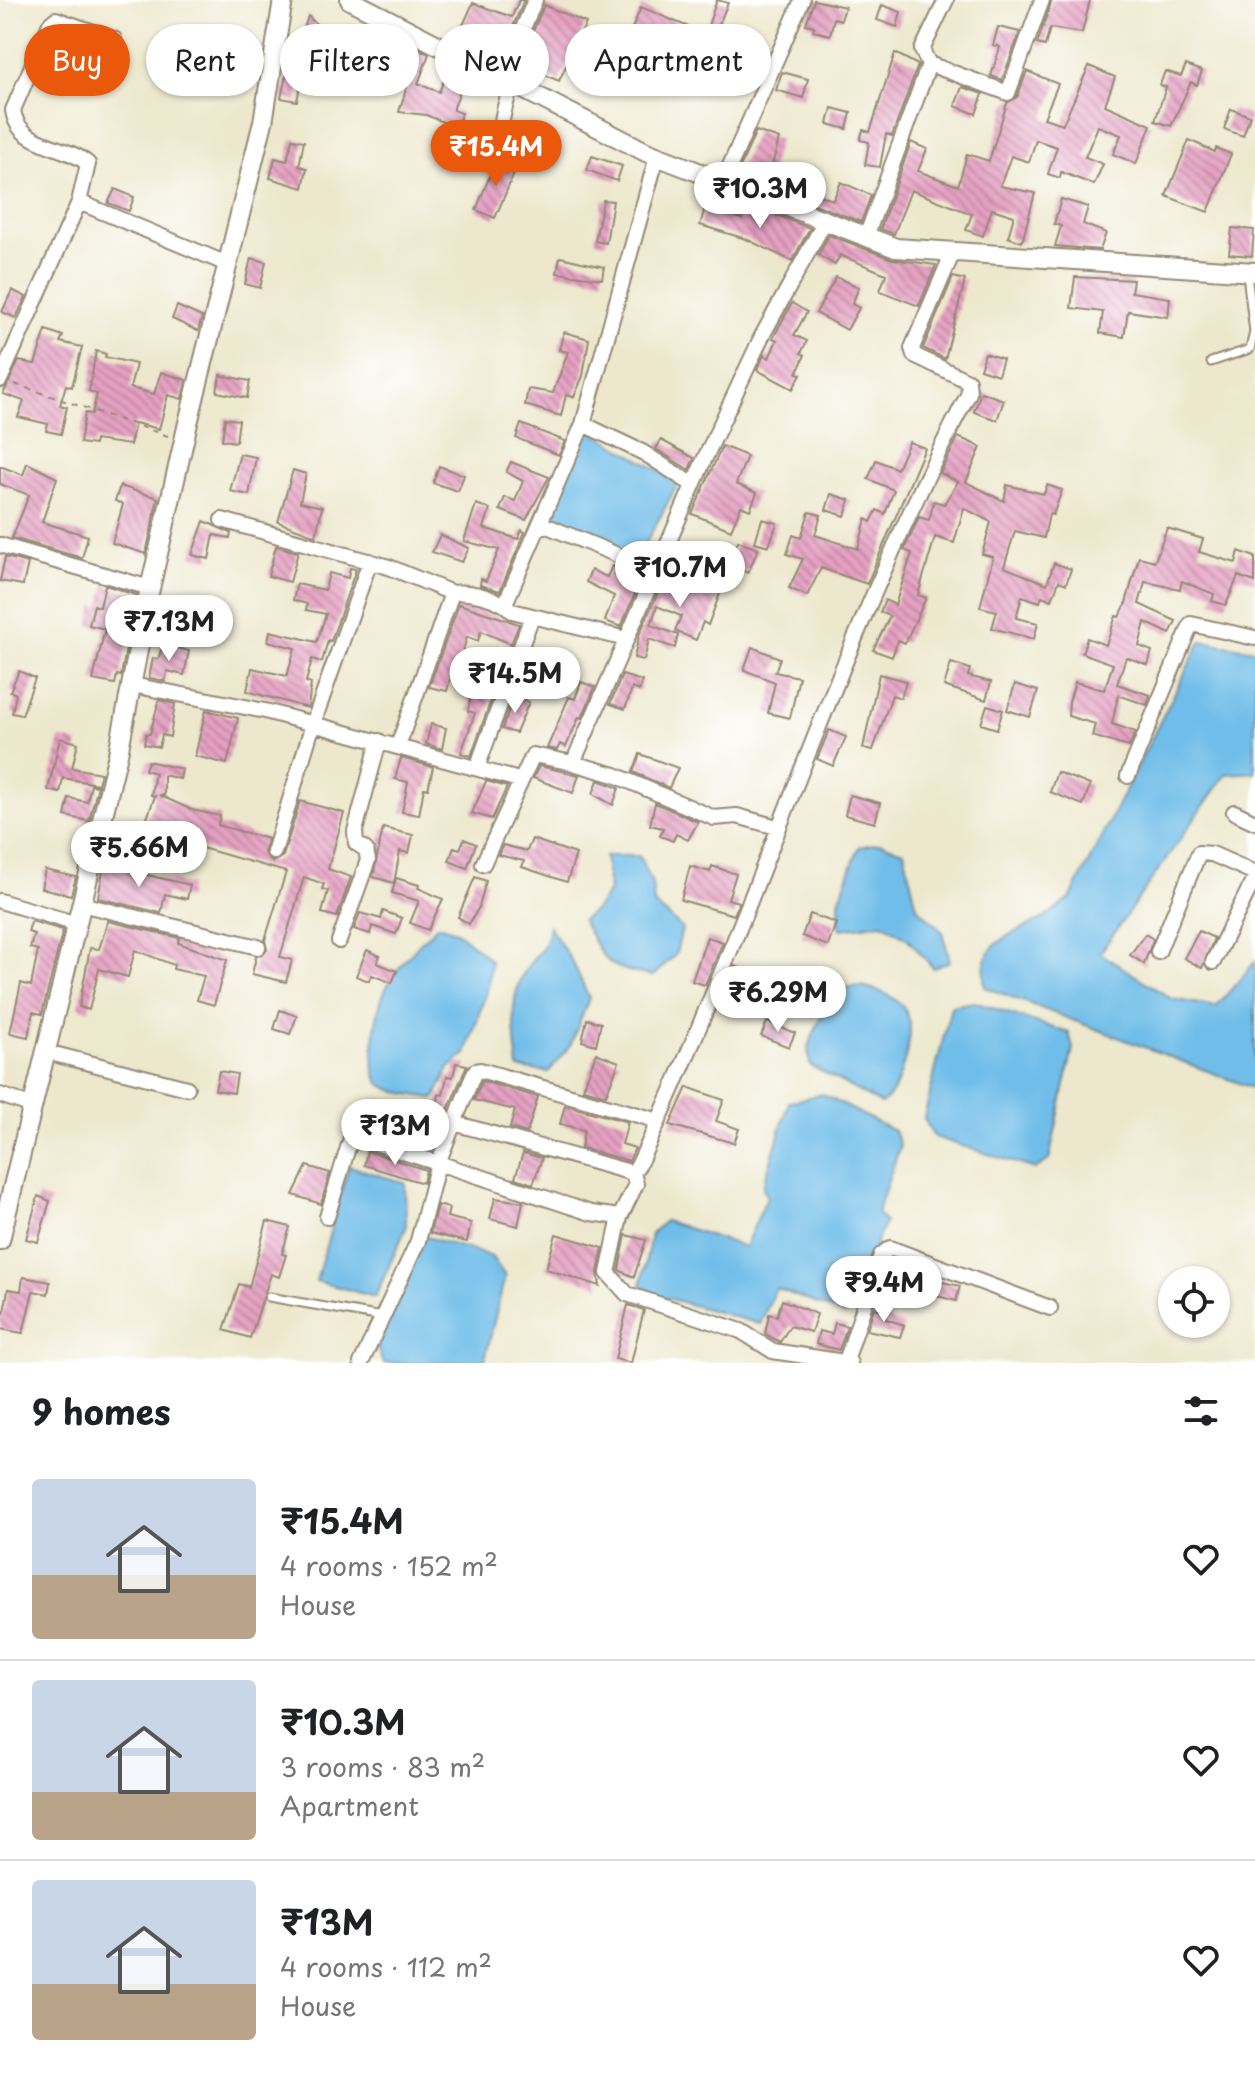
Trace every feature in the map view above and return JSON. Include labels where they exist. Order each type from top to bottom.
[{"type":"street","points":[[0,1240],[77,924],[184,441],[263,122],[283,0]]},
{"type":"street","points":[[350,0],[435,43]]},
{"type":"street","points":[[527,24],[535,0]]},
{"type":"street","points":[[723,182],[802,0]]},
{"type":"street","points":[[946,0],[922,50],[929,64],[1008,93],[1042,0]]},
{"type":"street","points":[[50,24],[56,19],[70,24]]},
{"type":"street","points":[[866,237],[929,64]]},
{"type":"street","points":[[0,380],[79,202],[88,164],[36,141],[15,120],[13,110],[24,84]]},
{"type":"street","points":[[504,96],[499,131],[502,142],[516,159]]},
{"type":"street","points":[[539,96],[657,156],[896,248],[1251,272]]},
{"type":"street","points":[[505,604],[583,424],[657,156]]},
{"type":"street","points":[[79,202],[227,264]]},
{"type":"street","points":[[573,763],[693,485],[762,336],[825,221]]},
{"type":"street","points":[[953,252],[912,348],[914,355],[968,381],[969,393],[917,492],[884,565],[659,1121],[633,1173],[636,1184],[620,1217],[608,1273],[627,1294],[741,1331],[771,1357],[848,1362],[881,1255],[890,1248],[1050,1308]]},
{"type":"street","points":[[583,424],[644,453],[693,485]]},
{"type":"street","points":[[222,520],[370,561],[452,593],[462,592],[505,604],[512,611],[626,639]]},
{"type":"street","points":[[540,523],[656,571]]},
{"type":"street","points":[[0,545],[150,588]]},
{"type":"street","points":[[274,852],[313,724],[370,561]]},
{"type":"street","points":[[398,746],[452,593]]},
{"type":"street","points":[[477,768],[532,616]]},
{"type":"street","points":[[1128,776],[1191,624],[1255,638]]},
{"type":"street","points":[[132,685],[313,724],[519,780]]},
{"type":"street","points":[[339,941],[368,860],[366,850],[356,843],[355,831],[379,741]]},
{"type":"street","points":[[483,864],[533,755],[615,775],[714,818],[728,815],[777,827]]},
{"type":"street","points":[[1234,812],[1255,822]]},
{"type":"street","points":[[1158,952],[1199,853],[1212,854],[1255,875],[1213,962]]},
{"type":"street","points":[[0,901],[77,924]]},
{"type":"street","points":[[81,904],[258,947]]},
{"type":"street","points":[[58,1055],[187,1088]]},
{"type":"street","points":[[361,1363],[418,1241],[438,1163],[475,1071],[659,1121]]},
{"type":"street","points":[[0,1095],[33,1106]]},
{"type":"street","points":[[454,1123],[633,1173]]},
{"type":"street","points":[[327,1217],[350,1141],[369,1141],[591,1213],[620,1217]]},
{"type":"lane","points":[[1211,362],[1250,349],[1254,332],[1251,272]]},
{"type":"lane","points":[[269,1297],[382,1317]]},
{"type":"path","points":[[0,380],[184,441]]},
{"type":"water","points":[[581,431],[591,431],[679,482],[636,561],[541,521]]},
{"type":"water","points":[[1201,641],[1255,650],[1255,772],[1226,774],[1100,953],[1172,999],[1216,1007],[1255,962],[1255,1089],[985,987],[984,971],[991,949],[1070,899]]},
{"type":"water","points":[[880,843],[904,851],[917,907],[942,931],[950,961],[933,968],[908,939],[883,923],[840,929],[839,901],[859,847]]},
{"type":"water","points":[[605,856],[639,856],[652,883],[654,904],[682,928],[676,954],[653,976],[624,970],[608,961],[582,920],[595,910],[609,891]]},
{"type":"water","points":[[438,925],[456,931],[491,961],[488,987],[466,1054],[449,1068],[435,1099],[399,1092],[381,1084],[376,1077],[373,1054],[384,993],[408,956]]},
{"type":"water","points":[[549,926],[574,965],[589,998],[570,1046],[549,1072],[518,1068],[514,1004],[520,980],[543,946]]},
{"type":"water","points":[[862,986],[892,997],[907,1014],[910,1025],[907,1052],[897,1084],[881,1104],[810,1065],[808,1047],[833,989]]},
{"type":"water","points":[[974,1002],[1069,1033],[1073,1048],[1049,1160],[1035,1169],[934,1137],[924,1118],[951,1006]]},
{"type":"water","points":[[822,1094],[894,1131],[900,1146],[877,1213],[885,1222],[845,1315],[776,1288],[760,1324],[653,1294],[641,1286],[651,1234],[665,1221],[745,1247],[767,1197],[763,1187],[789,1102]]},
{"type":"water","points":[[349,1166],[405,1183],[406,1228],[375,1297],[316,1281]]},
{"type":"water","points":[[420,1235],[491,1256],[505,1276],[484,1363],[383,1363],[375,1342]]},
{"type":"building","points":[[519,0],[524,0],[514,24],[464,24],[473,3],[512,17]]},
{"type":"building","points":[[717,0],[728,3],[719,24],[709,24]]},
{"type":"building","points":[[814,0],[845,7],[841,20],[834,18],[830,35],[813,31],[814,26],[806,24]]},
{"type":"building","points":[[1052,0],[1090,0],[1082,33],[1050,28],[1045,46],[1037,44]]},
{"type":"building","points":[[544,5],[586,23],[565,24],[565,68],[559,81],[549,77],[549,24],[536,24]]},
{"type":"building","points":[[882,5],[901,12],[897,27],[877,20]]},
{"type":"building","points":[[641,7],[681,24],[634,24]]},
{"type":"building","points":[[308,16],[316,24],[305,24]]},
{"type":"building","points":[[998,27],[1020,32],[1002,80],[991,76],[1000,47],[993,45]]},
{"type":"building","points":[[419,49],[429,54],[419,81]]},
{"type":"building","points":[[895,53],[918,65],[892,136],[886,134],[880,167],[865,165],[869,142],[860,140],[863,130],[870,132]]},
{"type":"building","points":[[1186,65],[1202,71],[1197,85],[1191,82],[1171,126],[1155,121],[1166,87],[1160,85],[1165,71],[1181,76]]},
{"type":"building","points":[[1089,66],[1115,77],[1105,105],[1151,125],[1136,164],[1113,154],[1121,135],[1098,126],[1085,157],[1103,164],[1094,185],[1061,172],[1060,178],[1048,174],[1057,147],[1036,140],[1029,162],[1011,156],[1000,186],[1035,193],[1022,242],[1008,237],[1014,216],[992,209],[983,236],[966,230],[972,214],[911,190],[894,234],[880,229],[911,142],[927,149],[918,171],[958,186],[967,154],[989,161],[1007,103],[1017,97],[1027,71],[1058,84],[1044,118],[1063,124]]},
{"type":"building","points":[[782,72],[808,79],[803,98],[776,90]]},
{"type":"building","points":[[419,84],[435,90],[435,96],[458,96],[453,110],[462,113],[456,127],[426,115],[399,112],[404,96],[419,96]]},
{"type":"building","points":[[962,87],[983,94],[976,114],[955,106]]},
{"type":"building","points":[[281,96],[298,96],[297,101]]},
{"type":"building","points":[[832,108],[851,113],[847,129],[828,124]]},
{"type":"building","points":[[1231,109],[1250,116],[1243,136],[1224,129]]},
{"type":"building","points":[[463,127],[483,132],[477,154],[457,149]]},
{"type":"building","points":[[756,131],[779,139],[769,177],[833,200],[841,182],[871,195],[861,222],[737,174]]},
{"type":"building","points":[[292,139],[304,141],[299,166],[307,168],[303,188],[270,178],[275,158],[287,161]]},
{"type":"building","points":[[1189,140],[1215,152],[1216,148],[1231,154],[1208,212],[1166,196]]},
{"type":"building","points":[[592,156],[622,166],[617,181],[587,170]]},
{"type":"building","points":[[497,158],[516,169],[495,218],[476,210]]},
{"type":"building","points":[[115,189],[134,197],[129,211],[108,203]]},
{"type":"building","points":[[1061,199],[1088,207],[1083,224],[1106,233],[1100,250],[1055,246],[1061,226],[1054,224]]},
{"type":"building","points":[[603,200],[613,201],[606,243],[595,241]]},
{"type":"building","points":[[748,204],[810,228],[792,261],[746,239],[700,225],[705,208],[742,219]]},
{"type":"building","points":[[1232,228],[1254,230],[1252,256],[1229,254]]},
{"type":"building","points":[[829,235],[892,259],[936,265],[919,306],[880,291],[886,274],[840,255],[835,265],[818,255]]},
{"type":"building","points":[[560,257],[604,267],[602,279],[557,273]]},
{"type":"building","points":[[251,258],[266,262],[260,288],[245,284]]},
{"type":"building","points":[[836,277],[859,287],[852,304],[859,308],[847,330],[816,313]]},
{"type":"building","points":[[953,277],[965,280],[945,359],[923,348]]},
{"type":"building","points":[[1075,277],[1133,280],[1131,292],[1170,298],[1168,317],[1128,311],[1124,337],[1100,333],[1103,312],[1071,308]]},
{"type":"building","points":[[12,290],[26,297],[16,318],[2,312]]},
{"type":"building","points":[[792,303],[807,312],[794,335],[807,341],[797,373],[801,374],[793,389],[757,370],[764,355],[769,358],[777,340],[773,338]]},
{"type":"building","points":[[177,306],[202,317],[198,331],[172,319]]},
{"type":"building","points":[[46,330],[63,336],[60,342],[82,347],[72,387],[66,385],[60,405],[67,407],[61,434],[46,431],[48,424],[18,417],[24,401],[3,394],[19,361],[35,364]]},
{"type":"building","points":[[564,332],[589,339],[583,376],[574,397],[566,395],[561,416],[525,405],[528,389],[553,393],[568,352],[559,350]]},
{"type":"building","points":[[96,351],[106,354],[105,357],[136,364],[130,388],[154,394],[161,372],[186,380],[182,399],[168,395],[159,429],[135,423],[130,445],[95,440],[94,445],[80,443],[85,413],[92,414],[97,394],[89,391]]},
{"type":"building","points":[[985,353],[1003,359],[998,375],[980,369]]},
{"type":"building","points":[[220,375],[250,381],[247,398],[217,392]]},
{"type":"building","points":[[981,392],[1004,400],[997,420],[974,412]]},
{"type":"building","points":[[225,418],[239,420],[236,442],[222,440]]},
{"type":"building","points":[[521,424],[565,441],[559,455],[516,438]]},
{"type":"building","points":[[958,437],[981,447],[966,482],[1004,501],[1007,485],[1044,494],[1047,485],[1062,490],[1053,515],[1049,514],[1044,538],[1015,531],[1004,567],[1047,584],[1054,563],[1071,569],[1066,584],[1059,581],[1052,600],[1042,596],[1040,602],[1022,596],[1016,618],[1038,623],[1034,639],[992,628],[997,611],[980,607],[993,557],[982,554],[991,522],[964,508],[954,543],[935,537],[918,595],[926,598],[905,643],[898,640],[892,657],[873,650],[890,616],[880,612],[885,600],[895,605],[912,553],[904,550],[919,517],[929,520],[934,501],[944,504],[958,482],[940,473]]},
{"type":"building","points":[[661,440],[694,458],[689,470],[656,449]]},
{"type":"building","points":[[909,442],[925,448],[867,584],[821,568],[807,596],[789,588],[803,559],[787,554],[793,535],[801,538],[809,512],[821,515],[815,535],[858,549],[866,519],[871,522],[877,510],[885,514],[894,490],[868,479],[876,460],[897,469]]},
{"type":"building","points":[[722,446],[747,456],[736,484],[757,493],[750,510],[741,506],[731,530],[692,514]]},
{"type":"building","points":[[240,454],[256,457],[249,495],[230,491]]},
{"type":"building","points":[[511,462],[549,477],[526,520],[500,510],[505,497],[515,501],[523,481],[506,472]]},
{"type":"building","points":[[27,463],[57,478],[42,522],[88,536],[82,558],[12,538],[29,495],[0,484],[0,466],[23,475]]},
{"type":"building","points":[[439,466],[464,475],[458,491],[433,483]]},
{"type":"building","points":[[293,470],[306,474],[300,502],[322,507],[316,536],[278,522]]},
{"type":"building","points":[[120,486],[158,498],[146,554],[112,543],[123,504],[115,501]]},
{"type":"building","points":[[831,494],[850,500],[845,516],[826,510]]},
{"type":"building","points":[[476,504],[490,509],[484,528],[518,539],[522,530],[525,532],[500,591],[480,585],[481,579],[486,581],[499,550],[464,541]]},
{"type":"building","points":[[762,519],[777,523],[769,546],[755,542]]},
{"type":"building","points":[[204,521],[231,533],[230,538],[214,535],[209,559],[192,555]]},
{"type":"building","points":[[1167,528],[1203,539],[1199,552],[1236,563],[1239,551],[1255,557],[1255,582],[1238,576],[1226,605],[1212,601],[1214,594],[1182,581],[1180,589],[1145,582],[1139,604],[1176,621],[1170,634],[1145,622],[1139,646],[1152,651],[1148,665],[1126,657],[1117,684],[1150,695],[1147,705],[1118,695],[1112,724],[1136,732],[1129,747],[1092,736],[1095,724],[1068,716],[1069,702],[1075,682],[1104,690],[1113,664],[1082,653],[1087,638],[1106,645],[1116,616],[1119,617],[1125,606],[1139,557],[1155,561]]},
{"type":"building","points":[[440,535],[469,548],[462,562],[432,552]]},
{"type":"building","points":[[738,541],[758,549],[748,573],[729,565]]},
{"type":"building","points":[[276,546],[298,552],[290,582],[268,576]]},
{"type":"building","points":[[5,557],[28,563],[23,585],[0,581]]},
{"type":"building","points":[[670,565],[722,588],[708,625],[703,622],[696,640],[675,631],[681,616],[657,606],[651,625],[678,635],[675,648],[649,639],[644,660],[634,658],[639,635]]},
{"type":"building","points":[[612,566],[623,571],[618,581],[637,589],[621,627],[605,621],[614,596],[586,582],[591,570],[607,577]]},
{"type":"building","points":[[350,568],[356,569],[331,641],[328,640],[322,662],[312,659],[306,682],[311,683],[308,708],[247,691],[252,668],[287,676],[295,648],[268,641],[270,631],[317,642],[326,614],[306,610],[307,604],[293,600],[297,584],[325,590],[329,573],[348,578]]},
{"type":"building","points":[[105,585],[136,595],[121,676],[117,675],[115,684],[93,680],[105,629],[89,625],[94,605],[100,607]]},
{"type":"building","points":[[459,604],[519,624],[511,644],[481,631],[478,641],[467,637],[461,657],[496,666],[488,699],[491,700],[471,756],[461,753],[475,713],[468,711],[474,678],[452,672],[447,691],[429,687]]},
{"type":"building","points":[[163,645],[189,651],[184,675],[167,671],[165,681],[149,678],[153,658],[158,659]]},
{"type":"building","points":[[752,647],[780,658],[775,672],[799,677],[790,718],[768,713],[775,682],[744,670]]},
{"type":"building","points":[[951,663],[970,669],[968,676],[991,682],[986,700],[944,686]]},
{"type":"building","points":[[19,671],[35,678],[22,715],[12,713],[16,694],[10,691]]},
{"type":"building","points":[[879,674],[906,681],[901,698],[892,695],[873,750],[863,748]]},
{"type":"building","points":[[622,675],[642,681],[639,691],[632,688],[625,709],[610,704]]},
{"type":"building","points":[[581,682],[595,687],[582,718],[579,717],[566,747],[560,744],[557,750],[547,748],[569,697],[575,699]]},
{"type":"building","points":[[1015,684],[1038,691],[1030,717],[1007,710]]},
{"type":"building","points":[[514,696],[529,702],[516,733],[502,729]]},
{"type":"building","points":[[159,700],[175,704],[170,737],[162,735],[159,747],[144,744],[146,734],[150,734]]},
{"type":"building","points":[[987,705],[1003,710],[997,729],[981,724]]},
{"type":"building","points":[[206,710],[238,718],[227,764],[195,756]]},
{"type":"building","points":[[431,724],[446,728],[442,749],[426,744]]},
{"type":"building","points":[[829,730],[846,737],[833,766],[817,759]]},
{"type":"building","points":[[60,738],[78,743],[72,768],[101,773],[98,784],[63,778],[60,793],[48,790]]},
{"type":"building","points":[[640,754],[678,768],[669,788],[633,772]]},
{"type":"building","points":[[401,758],[433,767],[428,789],[424,788],[419,815],[402,812],[408,782],[395,779]]},
{"type":"building","points":[[148,761],[182,769],[180,779],[164,775],[164,795],[159,795],[192,810],[220,816],[218,825],[268,839],[264,853],[272,862],[283,856],[300,801],[344,813],[328,869],[351,877],[337,917],[322,913],[328,891],[322,889],[324,884],[304,877],[280,957],[292,960],[286,982],[252,974],[256,957],[267,950],[265,940],[286,872],[195,846],[196,843],[171,835],[172,830],[146,821],[155,796],[151,795],[155,773],[145,770]]},
{"type":"building","points":[[539,766],[579,775],[573,793],[533,778]]},
{"type":"building","points":[[1057,772],[1090,785],[1083,805],[1050,792]]},
{"type":"building","points":[[598,780],[619,788],[613,805],[593,794]]},
{"type":"building","points":[[486,781],[507,787],[492,819],[472,813]]},
{"type":"building","points":[[91,785],[98,786],[89,821],[65,816],[69,798],[87,802]]},
{"type":"building","points":[[850,795],[880,803],[875,823],[845,815]]},
{"type":"building","points":[[655,803],[698,822],[688,840],[676,834],[673,841],[660,836],[663,828],[650,825]]},
{"type":"building","points":[[383,828],[413,835],[409,853],[400,851],[394,883],[373,877]]},
{"type":"building","points":[[464,839],[476,844],[467,868],[449,861],[454,847],[460,849]]},
{"type":"building","points":[[532,839],[576,854],[567,882],[522,867],[524,861],[498,855],[503,845],[527,851]]},
{"type":"building","points":[[104,865],[190,885],[187,899],[165,894],[161,913],[98,898]]},
{"type":"building","points":[[690,866],[710,872],[712,866],[736,874],[728,899],[739,902],[734,915],[681,900]]},
{"type":"building","points":[[45,870],[76,877],[71,895],[41,888]]},
{"type":"building","points":[[475,877],[486,881],[479,907],[469,924],[458,917]]},
{"type":"building","points":[[396,878],[419,885],[418,888],[443,899],[428,930],[410,923],[419,901],[392,893]]},
{"type":"building","points":[[383,911],[402,918],[396,934],[372,926],[370,934],[354,929],[360,913],[381,919]]},
{"type":"building","points":[[810,914],[836,923],[828,946],[802,936]]},
{"type":"building","points":[[31,921],[63,930],[42,1014],[33,1012],[28,1037],[10,1033],[21,983],[31,986],[38,950],[30,948],[34,934],[28,932]]},
{"type":"building","points":[[108,921],[180,938],[178,943],[227,960],[214,1005],[197,1000],[204,976],[173,969],[174,965],[135,950],[128,977],[99,969],[89,1010],[79,1007],[90,948],[99,949]]},
{"type":"building","points":[[1199,931],[1214,938],[1202,968],[1184,958]]},
{"type":"building","points":[[1145,934],[1153,939],[1144,964],[1130,955]]},
{"type":"building","points":[[707,937],[723,942],[705,985],[692,981]]},
{"type":"building","points":[[367,950],[380,956],[377,963],[397,971],[392,983],[372,975],[369,981],[356,976]]},
{"type":"building","points":[[735,966],[762,977],[747,1012],[721,1001]]},
{"type":"building","points":[[280,1010],[297,1016],[290,1034],[274,1029]]},
{"type":"building","points":[[587,1019],[601,1023],[596,1045],[582,1041]]},
{"type":"building","points":[[767,1022],[795,1033],[789,1047],[761,1036]]},
{"type":"building","points":[[596,1053],[619,1062],[606,1095],[583,1089]]},
{"type":"building","points":[[456,1063],[467,1065],[448,1110],[437,1108],[439,1094],[443,1095],[447,1076],[453,1077]]},
{"type":"building","points":[[219,1071],[237,1074],[234,1093],[215,1090]]},
{"type":"building","points":[[482,1081],[538,1097],[527,1133],[510,1128],[515,1110],[474,1100]]},
{"type":"building","points":[[687,1087],[724,1100],[716,1121],[739,1129],[734,1143],[670,1125]]},
{"type":"building","points":[[373,1099],[436,1117],[427,1149],[411,1144],[415,1129],[369,1117]]},
{"type":"building","points":[[565,1105],[628,1122],[622,1144],[635,1148],[629,1161],[581,1148],[584,1130],[560,1124]]},
{"type":"building","points":[[367,1151],[426,1170],[423,1183],[364,1165]]},
{"type":"building","points":[[523,1153],[542,1158],[533,1184],[515,1178]]},
{"type":"building","points":[[307,1166],[330,1173],[321,1204],[293,1195]]},
{"type":"building","points":[[38,1196],[50,1201],[38,1242],[26,1239]]},
{"type":"building","points":[[495,1198],[523,1202],[518,1226],[490,1219]]},
{"type":"building","points":[[437,1205],[449,1208],[447,1217],[471,1223],[467,1242],[430,1233]]},
{"type":"building","points":[[267,1221],[290,1227],[282,1254],[286,1255],[279,1277],[271,1274],[250,1338],[224,1330],[239,1284],[249,1287]]},
{"type":"building","points":[[556,1234],[603,1248],[598,1272],[600,1286],[546,1269]]},
{"type":"building","points":[[626,1235],[646,1240],[634,1277],[619,1270]]},
{"type":"building","points":[[23,1277],[50,1282],[48,1294],[33,1291],[23,1333],[0,1329],[0,1312],[4,1313],[8,1289],[21,1291]]},
{"type":"building","points":[[938,1281],[960,1286],[956,1301],[934,1295]]},
{"type":"building","points":[[782,1300],[817,1314],[811,1332],[790,1326],[780,1342],[765,1334],[769,1314],[777,1316]]},
{"type":"building","points":[[628,1305],[644,1310],[631,1363],[615,1359]]},
{"type":"building","points":[[874,1308],[888,1311],[886,1319],[904,1325],[900,1337],[867,1330]]},
{"type":"building","points":[[835,1323],[847,1326],[839,1350],[816,1344],[819,1331],[832,1334]]}]
